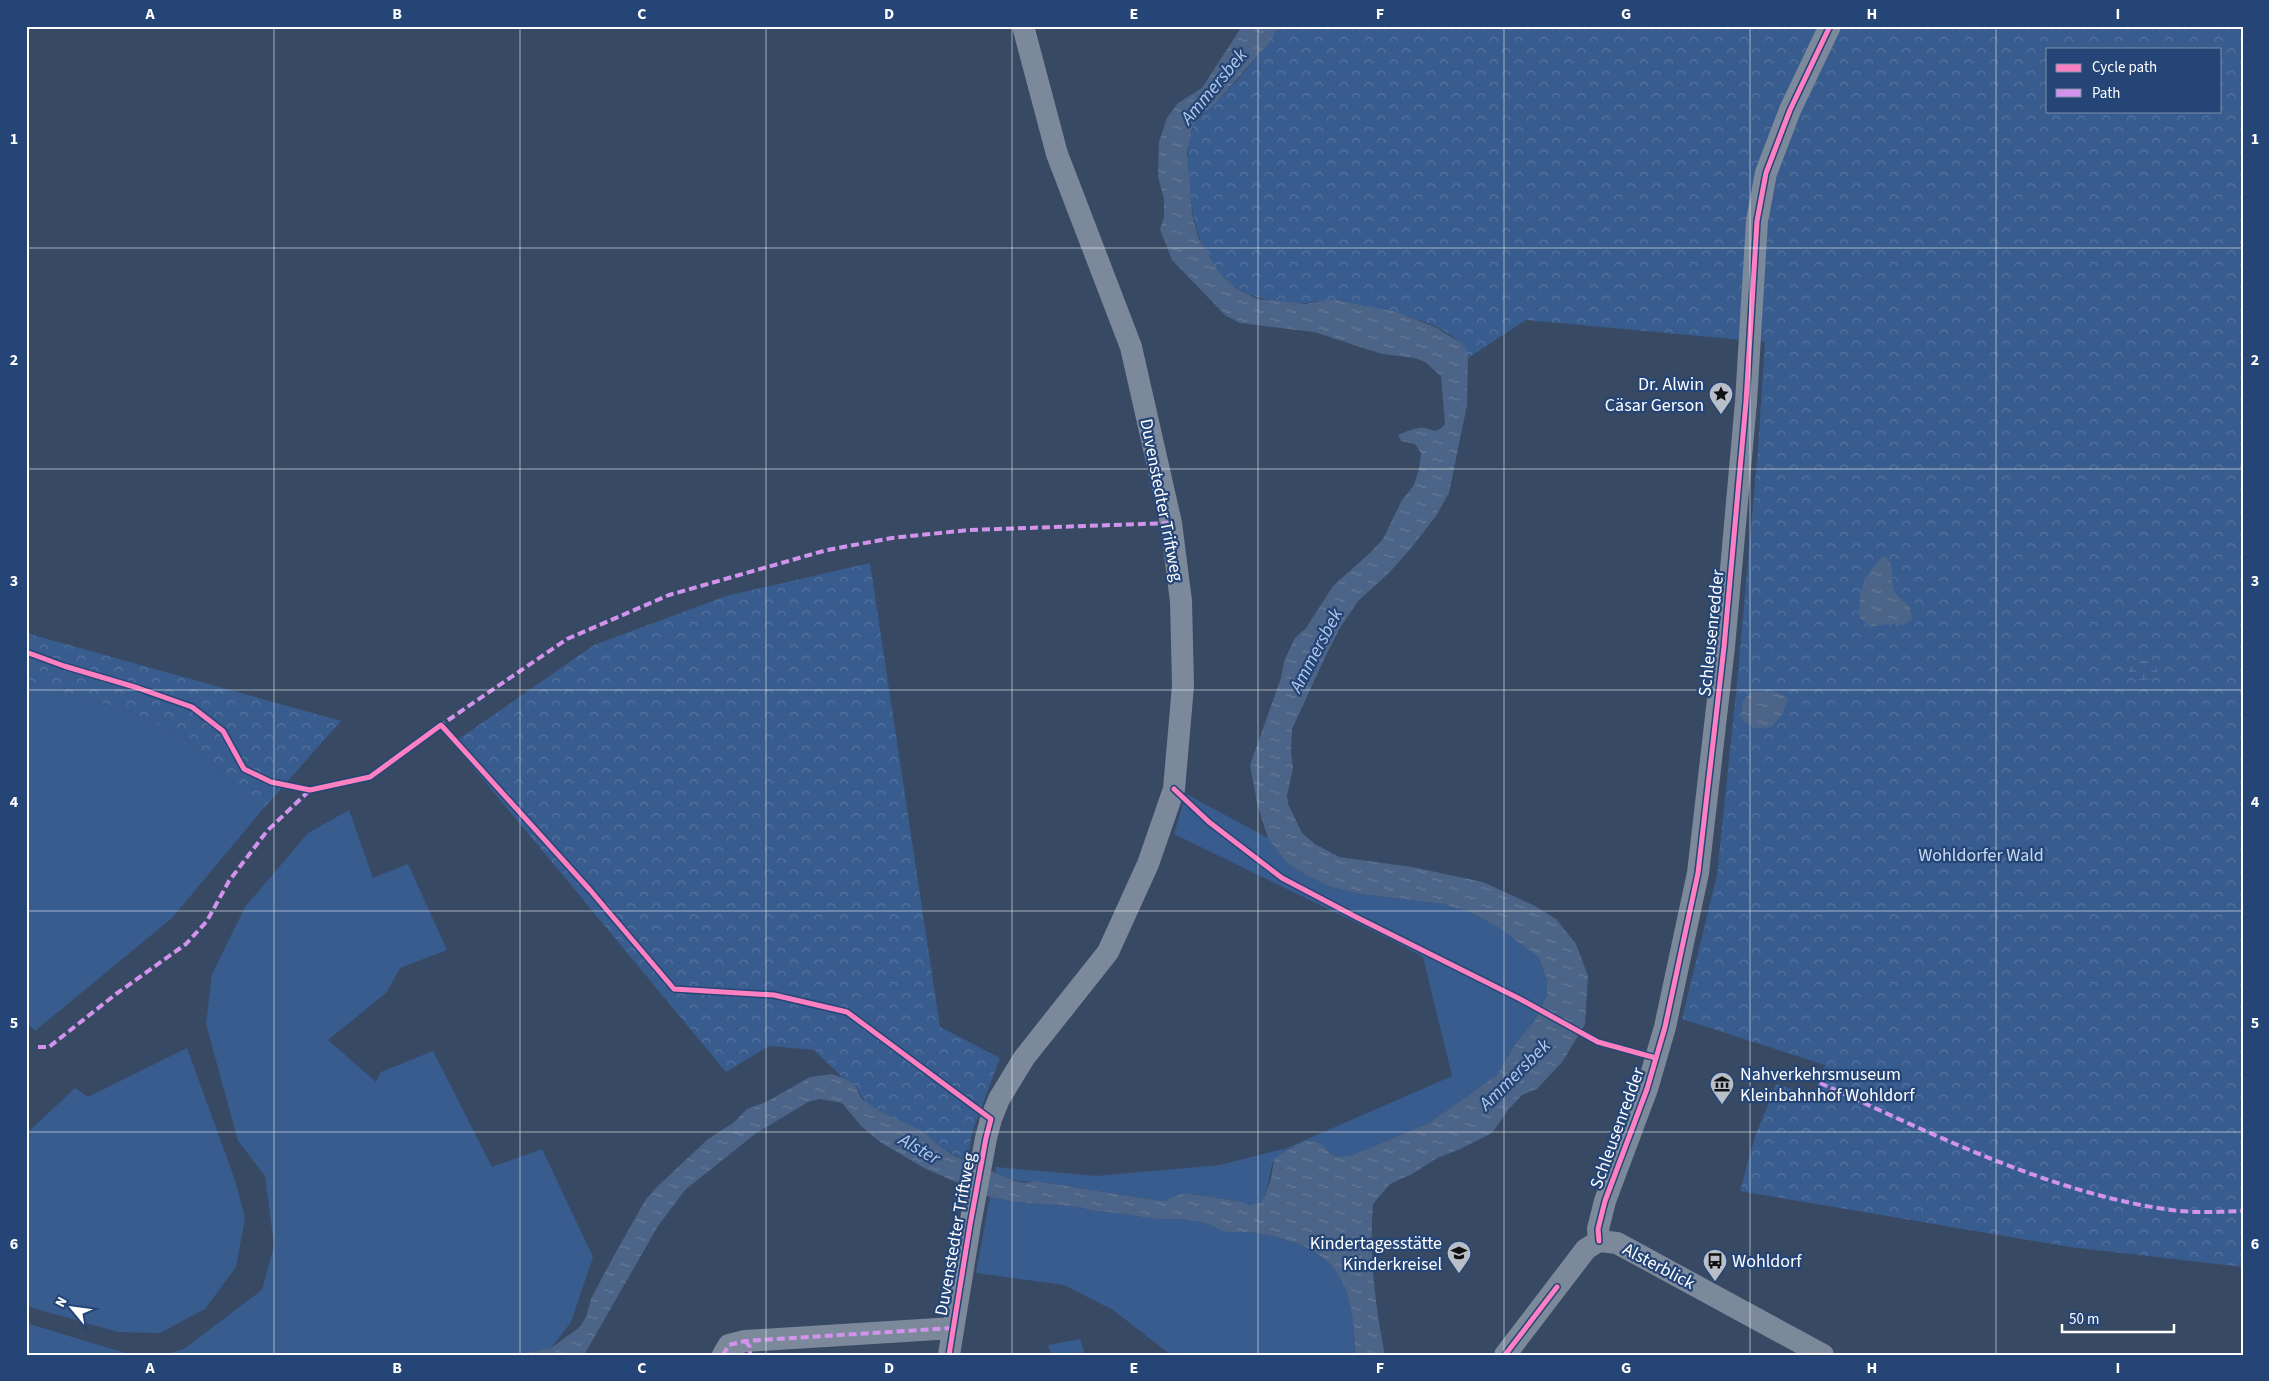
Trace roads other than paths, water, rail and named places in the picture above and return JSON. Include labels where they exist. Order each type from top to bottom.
[{"type":"street","name":"Duvenstedter Triftweg","points":[[949,1355],[986,1138],[999,1099],[1011,1078],[1108,952],[1148,864],[1174,789],[1183,686],[1181,601],[1171,523],[1131,347],[1057,154],[1023,26]]},
{"type":"street","name":"Schleusenredder","points":[[1599,1241],[1598,1229],[1603,1209],[1647,1089],[1665,1027],[1698,873],[1724,647],[1745,420],[1757,221],[1766,173],[1790,110],[1830,26]]},
{"type":"street","points":[[1505,1355],[1586,1249],[1599,1241]]},
{"type":"street","name":"Alsterblick","points":[[1599,1241],[1617,1243],[1823,1355]]},
{"type":"street","name":"Duvenstedter Triftweg","points":[[723,1355],[729,1345],[747,1348],[953,1328]]},
{"type":"water","points":[[1242,26],[1279,26],[1269,43],[1213,106],[1200,115],[1192,129],[1187,153],[1192,213],[1198,237],[1222,276],[1236,288],[1257,299],[1306,304],[1330,299],[1397,312],[1437,328],[1456,340],[1466,348],[1468,358],[1467,405],[1449,493],[1436,516],[1412,547],[1389,573],[1358,601],[1340,628],[1327,653],[1292,729],[1291,751],[1293,768],[1287,796],[1288,804],[1302,833],[1315,844],[1339,857],[1412,867],[1483,882],[1535,906],[1556,919],[1576,944],[1588,976],[1585,1024],[1563,1061],[1537,1089],[1522,1095],[1508,1110],[1492,1133],[1437,1158],[1412,1174],[1390,1184],[1373,1204],[1374,1280],[1378,1318],[1385,1355],[1355,1355],[1354,1328],[1344,1286],[1334,1270],[1321,1257],[1304,1247],[1283,1239],[1256,1233],[1222,1231],[1197,1221],[1155,1219],[1095,1211],[1081,1207],[1015,1202],[990,1197],[924,1168],[880,1142],[861,1126],[842,1103],[820,1099],[808,1102],[755,1134],[685,1190],[658,1226],[584,1355],[516,1355],[551,1348],[580,1327],[586,1317],[591,1299],[611,1261],[646,1199],[659,1185],[708,1139],[733,1123],[747,1109],[766,1102],[810,1077],[832,1074],[843,1078],[854,1084],[862,1099],[879,1111],[924,1132],[943,1149],[955,1156],[1015,1181],[1025,1183],[1036,1181],[1161,1201],[1167,1201],[1184,1193],[1242,1202],[1249,1205],[1260,1203],[1265,1195],[1271,1179],[1274,1159],[1296,1145],[1311,1141],[1317,1142],[1324,1146],[1330,1154],[1340,1157],[1353,1155],[1429,1123],[1497,1075],[1516,1043],[1535,1020],[1547,995],[1547,980],[1539,958],[1501,929],[1470,912],[1443,904],[1361,894],[1331,887],[1307,876],[1285,861],[1268,838],[1258,807],[1250,765],[1281,678],[1284,661],[1295,638],[1306,628],[1333,586],[1383,539],[1402,500],[1414,485],[1421,453],[1415,444],[1401,441],[1398,435],[1419,428],[1434,431],[1445,424],[1441,376],[1425,362],[1415,358],[1382,354],[1314,332],[1240,323],[1225,315],[1172,260],[1160,229],[1164,217],[1164,199],[1158,177],[1159,142],[1167,118],[1178,103],[1202,88]]},
{"type":"water","points":[[1883,556],[1890,561],[1894,590],[1909,605],[1912,619],[1903,625],[1893,623],[1870,627],[1860,618],[1861,592],[1871,570]]},
{"type":"water","points":[[1751,692],[1776,692],[1788,698],[1783,713],[1772,727],[1755,728],[1742,720],[1742,702]]},
{"type":"place","name":"Dr. Alwin Cäsar Gerson","points":[[1721,415]]},
{"type":"place","name":"Nahverkehrsmuseum Kleinbahnhof Wohldorf","points":[[1722,1105]]},
{"type":"place","name":"Kindertagesstätte Kinderkreisel","points":[[1459,1274]]},
{"type":"place","name":"Wohldorf","points":[[1715,1282]]},
{"type":"water label","name":"Ammersbek","points":[[1213,86]]},
{"type":"water label","name":"Ammersbek","points":[[1315,650]]},
{"type":"water label","name":"Ammersbek","points":[[1514,1074]]},
{"type":"water label","name":"Alster","points":[[920,1148]]},
{"type":"park label","name":"Wohldorfer Wald","points":[[1981,855]]}]
